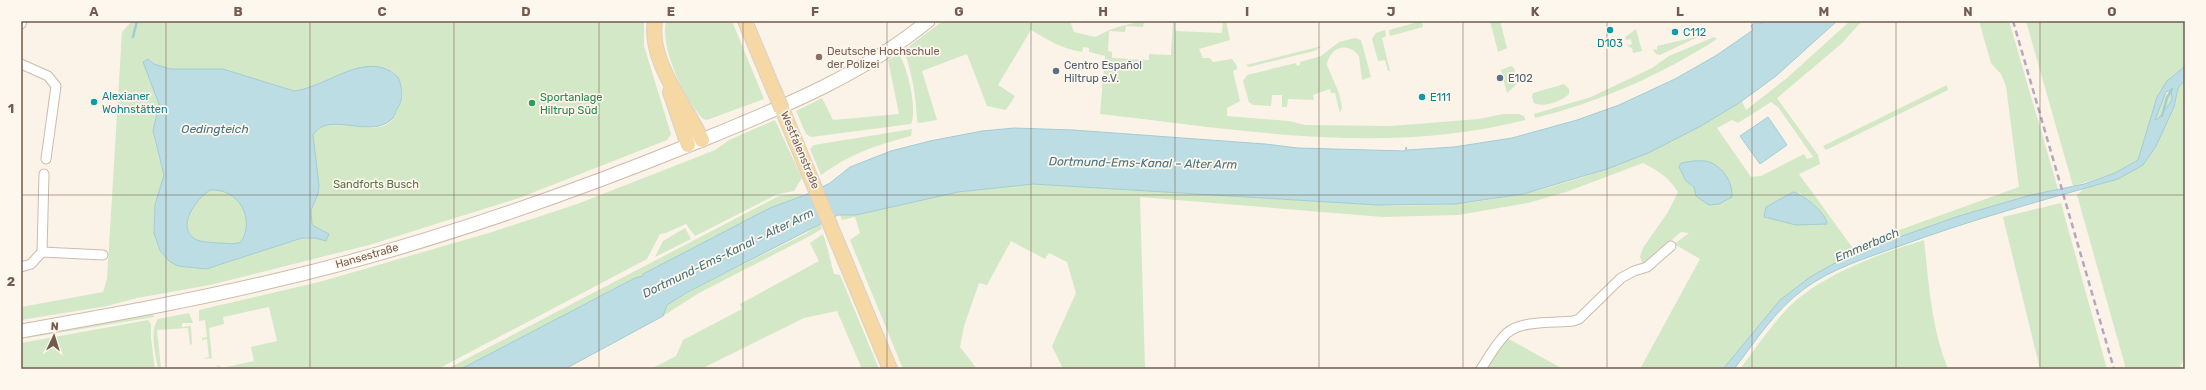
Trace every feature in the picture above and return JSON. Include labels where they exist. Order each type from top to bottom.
[{"type":"main road","points":[[655,21],[654,34],[656,48],[669,82],[670,94],[688,145]]},
{"type":"main road","name":"Westfalenstraße","points":[[746,21],[814,182],[890,369]]},
{"type":"main road","name":"Hansestraße","points":[[21,331],[195,299],[343,264],[476,225],[548,200],[702,140],[825,87],[892,48],[928,21]]},
{"type":"main road","points":[[669,82],[677,92],[702,140]]},
{"type":"street","points":[[21,64],[48,76],[56,86],[46,159]]},
{"type":"street","points":[[21,267],[31,264],[42,252],[44,174]]},
{"type":"street","points":[[1481,369],[1501,339],[1508,332],[1525,325],[1573,321],[1579,319],[1621,278],[1634,271],[1647,267],[1670,246]]},
{"type":"street","points":[[42,252],[103,256]]},
{"type":"green space","name":"Sandforts Busch","points":[[132,21],[644,21],[644,46],[671,134],[667,140],[519,198],[369,245],[210,285],[137,298],[107,306],[21,320],[21,307],[103,292],[107,279],[122,32]],"holes":[[[148,59],[154,64],[170,69],[223,69],[294,91],[306,90],[325,82],[392,71],[401,85],[403,94],[393,119],[385,125],[364,127],[330,124],[320,128],[313,135],[318,194],[311,210],[312,225],[329,234],[315,238],[302,238],[206,269],[178,266],[169,261],[159,251],[154,233],[155,205],[164,175],[153,131],[159,104]]]},
{"type":"green space","points":[[666,21],[732,21],[764,99],[707,120],[703,119],[688,99],[675,73],[667,45],[665,32]]},
{"type":"green space","points":[[943,21],[1070,21],[1074,32],[1095,37],[1110,30],[1126,25],[1143,22],[1160,21],[1144,22],[1143,27],[1126,26],[1125,32],[1109,31],[1108,51],[1112,52],[1112,58],[1149,60],[1149,54],[1171,55],[1173,21],[1175,21],[1175,31],[1222,33],[1223,21],[1226,21],[1230,40],[1199,49],[1203,58],[1210,58],[1213,62],[1232,59],[1237,66],[1237,69],[1233,71],[1240,101],[1227,108],[1227,116],[1289,121],[1305,125],[1391,126],[1479,119],[1503,114],[1519,114],[1524,116],[1525,120],[1473,131],[1420,136],[1366,138],[1259,132],[1100,114],[1105,56],[1089,52],[1089,48],[1083,47],[1082,52],[1068,49],[1055,44],[1031,30],[998,85],[1015,96],[1006,110],[987,106],[967,54],[922,71],[937,120],[919,123],[917,121],[915,93],[904,50]]},
{"type":"green space","points":[[1422,21],[1423,27],[1390,36],[1389,30]]},
{"type":"green space","points":[[1490,21],[1500,21],[1507,48],[1498,52]]},
{"type":"green space","points":[[1850,21],[1862,21],[1841,44],[1777,98],[1818,155],[1820,164],[1799,174],[1852,247],[2019,187],[2006,86],[2001,74],[1991,63],[1979,21],[2009,21],[2058,189],[1959,216],[1891,240],[1871,243],[1810,277],[1780,300],[1723,369],[1640,369],[1700,259],[1674,244],[1689,233],[1681,232],[1643,265],[1640,257],[1643,248],[1668,212],[1678,192],[1671,182],[1663,175],[1643,163],[1566,192],[1528,203],[1458,215],[1383,217],[1140,197],[1145,369],[1063,369],[1052,346],[1076,293],[1067,262],[1049,253],[1045,259],[1011,241],[987,285],[979,283],[964,326],[960,347],[977,369],[903,369],[850,240],[860,233],[855,217],[842,220],[840,215],[856,215],[958,192],[1033,184],[1404,206],[1455,204],[1481,201],[1550,187],[1617,165],[1681,136],[1742,101],[1746,110],[1787,78]],"holes":[[[1771,102],[1778,107],[1813,157],[1807,159],[1804,154],[1761,176],[1751,177],[1717,128],[1732,120],[1738,123]],[[1693,161],[1712,163],[1727,176],[1709,205],[1696,196],[1694,187],[1686,181],[1679,167],[1681,163]],[[1793,192],[1800,193],[1817,209],[1783,222],[1765,217],[1766,207]]]},
{"type":"green space","points":[[2026,21],[2185,21],[2185,66],[2172,76],[2157,97],[2138,160],[2115,173],[2073,186]]},
{"type":"green space","points":[[1636,29],[1642,51],[1633,53],[1632,48],[1627,46],[1632,44],[1631,39],[1626,40],[1625,37]]},
{"type":"green space","points":[[1385,30],[1386,36],[1382,38],[1390,71],[1388,71],[1385,60],[1378,61],[1372,39],[1376,33]]},
{"type":"green space","points":[[1700,36],[1660,55],[1656,54],[1653,49],[1657,50],[1657,46]]},
{"type":"green space","points":[[1714,37],[1717,39],[1652,76],[1583,104],[1535,118],[1534,114],[1591,97],[1652,68],[1669,56]]},
{"type":"green space","points":[[1355,38],[1361,40],[1371,77],[1362,80],[1359,56],[1355,51],[1340,48],[1331,54],[1327,65],[1339,93],[1342,107],[1340,113],[1335,93],[1331,93],[1330,89],[1313,95],[1314,100],[1288,99],[1287,107],[1282,107],[1282,95],[1272,95],[1271,106],[1253,105],[1249,102],[1243,81],[1247,75],[1296,63],[1297,66],[1300,65],[1300,62],[1321,56],[1339,42]]},
{"type":"green space","points":[[1322,46],[1314,51],[1249,67],[1246,65]]},
{"type":"green space","points":[[899,54],[911,88],[913,117],[911,124],[811,137],[806,134],[796,111],[822,98],[833,120],[899,114],[888,60]]},
{"type":"green space","points":[[1511,66],[1514,68],[1518,83],[1507,93],[1501,70]]},
{"type":"green space","points":[[2185,80],[2185,357],[2179,369],[2126,369],[2077,195],[2084,188],[2118,179],[2156,146],[2174,107],[2178,88]]},
{"type":"green space","points":[[1564,84],[1569,89],[1569,94],[1566,97],[1543,105],[1534,103],[1532,97],[1533,93]]},
{"type":"green space","points":[[1947,85],[1948,90],[1826,150],[1823,146]]},
{"type":"green space","points":[[2171,89],[2172,100],[2159,118],[2155,120],[2164,97]]},
{"type":"green space","points":[[775,120],[802,178],[794,191],[778,194],[695,236],[686,224],[666,233],[660,234],[647,259],[438,369],[218,369],[217,365],[222,368],[254,361],[251,347],[277,341],[269,307],[223,317],[224,324],[209,328],[212,358],[203,359],[209,357],[207,339],[202,340],[202,338],[207,337],[205,320],[199,321],[199,310],[323,281],[492,232],[577,204],[715,150],[729,140]]},
{"type":"green space","points":[[912,129],[911,136],[864,151],[831,168],[821,175],[810,149],[814,145]]},
{"type":"green space","points":[[210,190],[229,194],[242,206],[246,223],[245,233],[241,242],[230,244],[204,242],[195,239],[189,234],[187,227],[190,213],[199,199]]},
{"type":"green space","points":[[805,194],[770,208],[643,274],[643,276],[635,278],[461,369],[447,369],[779,196]]},
{"type":"green space","points":[[2061,203],[2107,369],[2040,369],[2003,217]]},
{"type":"green space","points":[[820,223],[822,229],[699,293],[663,316],[667,305],[686,293],[807,233]]},
{"type":"green space","points":[[685,228],[691,239],[655,257],[663,241]]},
{"type":"green space","points":[[823,234],[834,274],[840,275],[879,369],[862,369],[837,311],[804,318],[701,369],[651,369],[676,356],[683,340],[742,309],[740,304],[819,261],[810,243]]},
{"type":"green space","points":[[1924,240],[1934,321],[1942,353],[1948,369],[1740,369],[1787,309],[1815,286],[1851,267]]},
{"type":"green space","points":[[152,313],[154,317],[21,339],[21,336]]},
{"type":"green space","points":[[189,313],[193,323],[182,323],[182,327],[191,326],[192,344],[190,345],[188,328],[157,330],[161,368],[171,369],[158,369],[154,336],[155,324],[158,319]]},
{"type":"green space","points":[[148,320],[151,324],[151,338],[155,369],[21,369],[21,343]]},
{"type":"green space","points":[[1507,338],[1563,369],[1485,369]]},
{"type":"water","name":"Dortmund-Ems-Kanal – Alter Arm","points":[[1764,21],[1837,21],[1776,76],[1742,101],[1701,126],[1648,153],[1607,169],[1523,194],[1455,204],[1378,205],[1033,184],[958,192],[856,215],[838,215],[686,293],[667,305],[663,316],[565,369],[461,369],[635,278],[643,276],[643,274],[770,208],[810,193],[830,183],[850,167],[891,151],[930,141],[982,131],[1014,128],[1073,130],[1265,144],[1298,148],[1405,151],[1406,147],[1407,150],[1454,147],[1512,138],[1577,120],[1619,105],[1675,79],[1717,55],[1753,30],[1751,26],[1756,22],[1760,24]]},
{"type":"water","name":"Oedingteich","points":[[148,59],[154,64],[170,69],[223,69],[294,91],[307,88],[347,72],[373,66],[386,69],[398,77],[402,90],[402,98],[393,118],[382,125],[361,127],[338,124],[328,125],[320,128],[313,135],[319,186],[318,194],[311,210],[312,225],[329,234],[326,241],[315,238],[302,238],[206,269],[178,266],[169,261],[160,251],[154,233],[155,205],[164,175],[153,131],[159,104],[143,62]],"holes":[[[210,190],[229,194],[242,206],[246,223],[245,233],[241,242],[230,244],[204,242],[195,239],[189,234],[187,227],[188,220],[190,213],[199,199]]]},
{"type":"water","points":[[2185,66],[2185,80],[2178,88],[2174,107],[2156,146],[2143,165],[2118,179],[1924,237],[1873,255],[1837,270],[1814,282],[1794,297],[1775,316],[1734,369],[1723,369],[1780,300],[1810,277],[1871,243],[1891,240],[1959,216],[2031,195],[2084,184],[2115,173],[2138,160],[2157,97],[2167,81]],"holes":[[[2171,90],[2172,100],[2159,118],[2155,120],[2166,92]]]},
{"type":"water","points":[[1768,117],[1787,145],[1760,164],[1740,136]]},
{"type":"water","points":[[1693,161],[1710,162],[1720,169],[1727,177],[1731,187],[1732,197],[1719,204],[1709,205],[1696,196],[1694,187],[1686,181],[1679,167],[1681,163]]},
{"type":"water","points":[[1793,192],[1802,196],[1819,210],[1827,224],[1796,225],[1764,217],[1766,207]]},
{"type":"waterway","points":[[133,37],[137,21]]},
{"type":"waterway","name":"Emmerbach","points":[[2162,116],[2167,98],[2172,89]]},
{"type":"railway","points":[[2013,21],[2114,369]]},
{"type":"place","name":"D103","points":[[1610,30]]},
{"type":"place","name":"C112","points":[[1675,32]]},
{"type":"place","name":"Deutsche Hochschule der Polizei","points":[[819,57]]},
{"type":"place","name":"Centro Español Hiltrup e.V.","points":[[1056,71]]},
{"type":"place","name":"E102","points":[[1500,78]]},
{"type":"place","name":"E111","points":[[1422,97]]},
{"type":"place","name":"Alexianer Wohnstätten","points":[[94,102]]},
{"type":"place","name":"Sportanlage Hiltrup Süd","points":[[532,103]]}]
